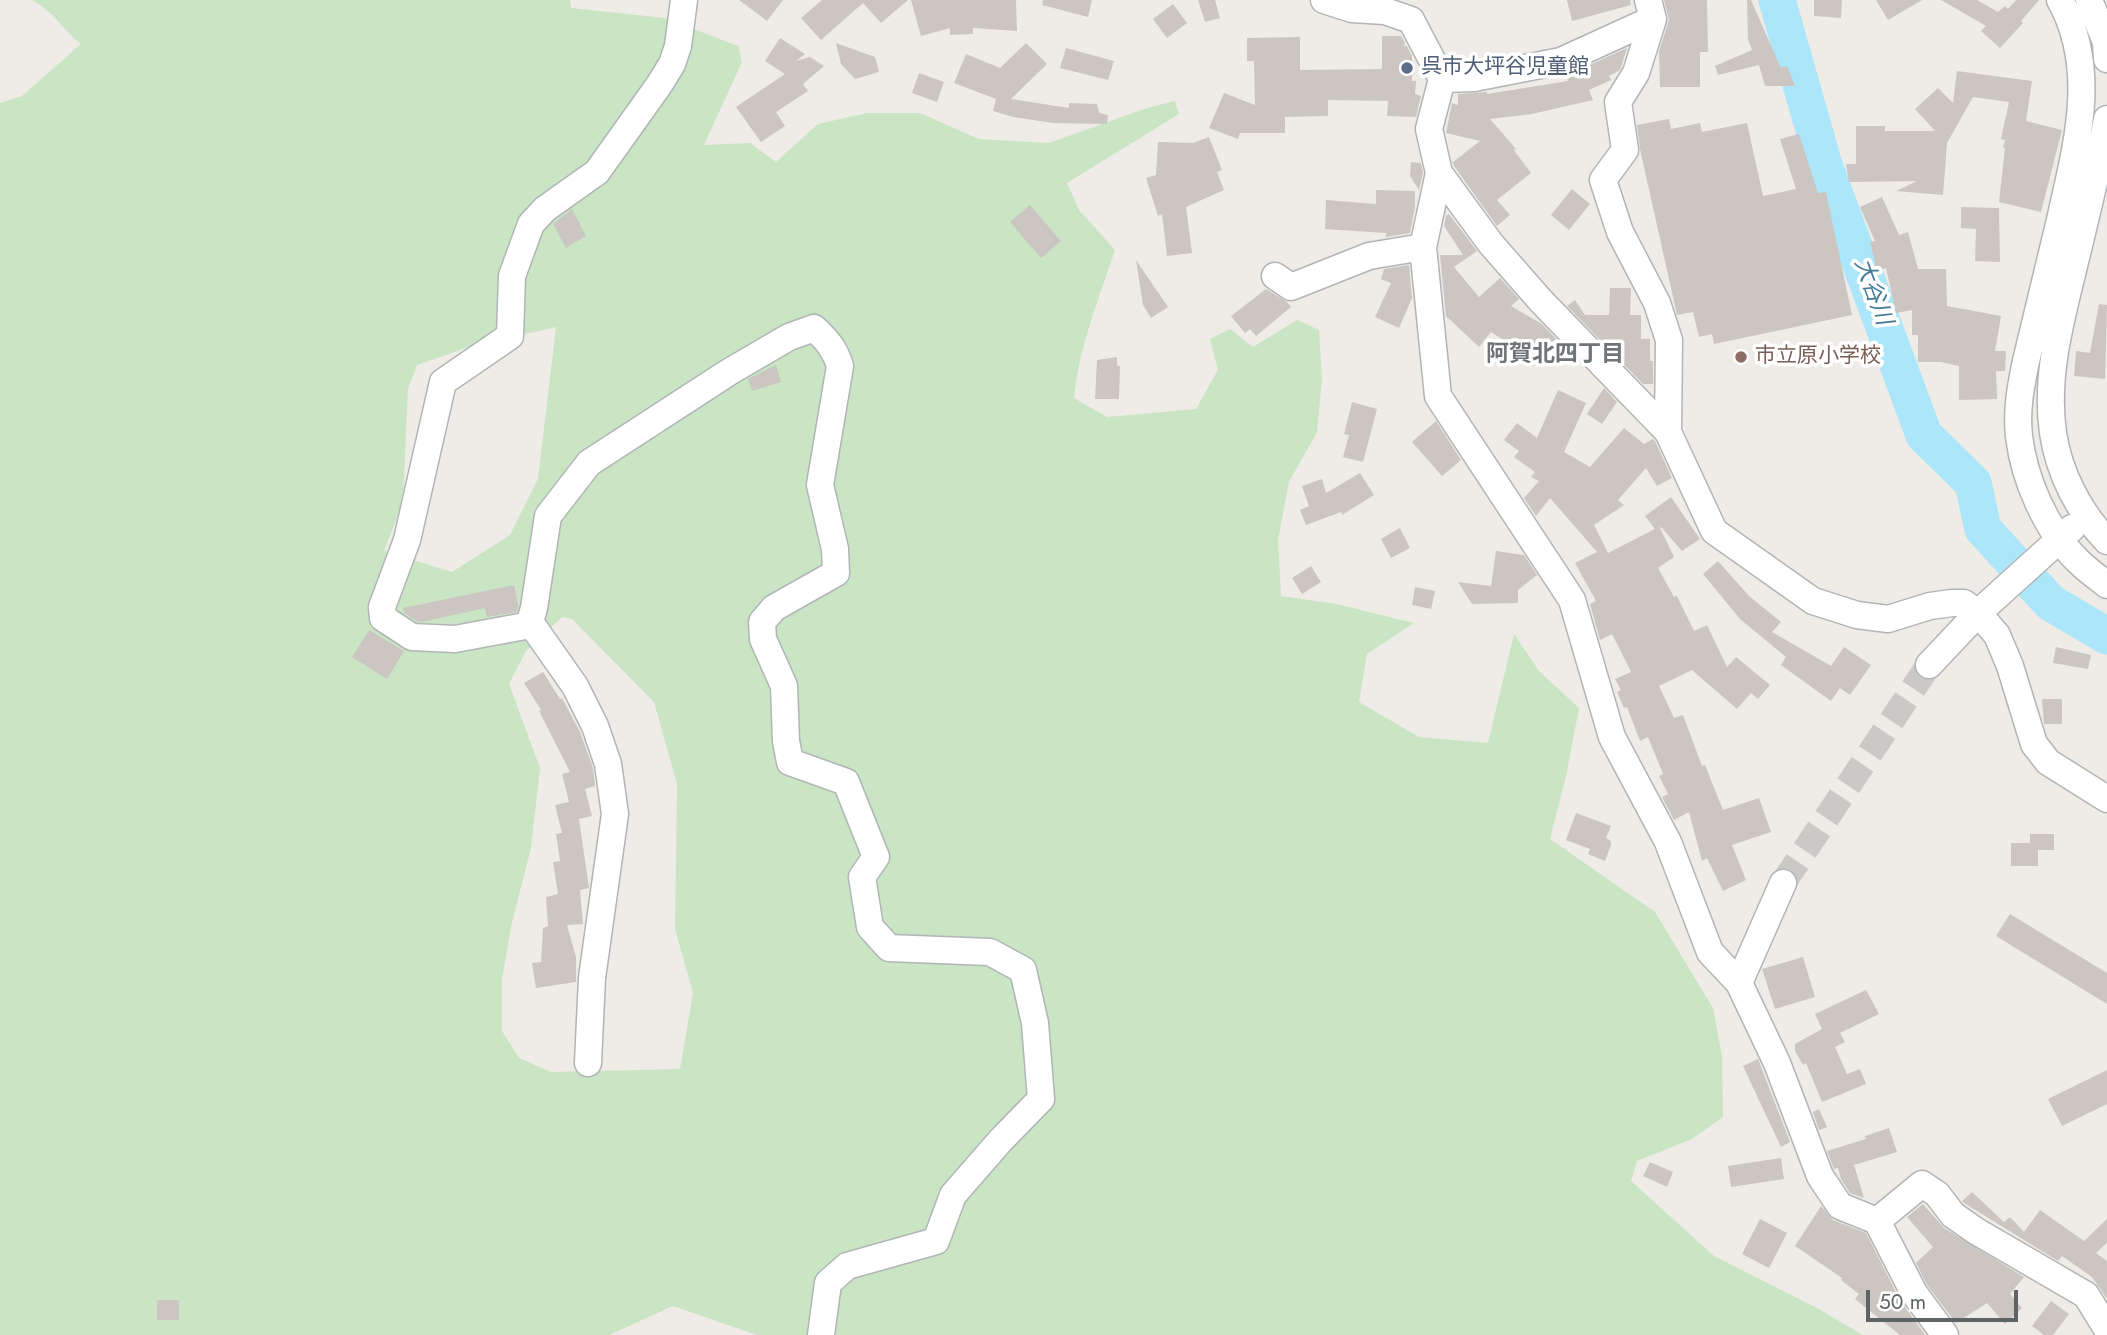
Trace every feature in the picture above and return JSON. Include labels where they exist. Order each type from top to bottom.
[{"type":"street","points":[[684,0],[678,46],[672,64],[659,85],[597,173],[545,209],[531,224],[512,276],[510,336],[443,382],[407,540],[382,607],[383,618],[412,637],[455,639],[525,626],[530,622],[548,516],[589,463],[729,372],[789,337],[814,328],[829,342],[840,366],[820,485],[835,549],[836,573],[774,608],[762,622],[763,639],[784,687],[786,741],[790,762],[846,782],[876,857],[862,877],[870,927],[889,948],[989,952],[1023,970],[1035,1023],[1041,1098],[953,1195],[936,1241],[846,1266],[828,1283],[821,1335]]},
{"type":"street","points":[[1324,0],[1352,9],[1385,11],[1411,20],[1442,79],[1429,129],[1439,173],[1491,244],[1541,301],[1668,432],[1714,531],[1813,601],[1857,615],[1888,619],[1930,606],[1964,603],[1978,613],[2002,645],[2034,744],[2048,762],[2107,799]]},
{"type":"street","points":[[2060,0],[2077,44],[2083,86],[2079,135],[2019,396],[2019,436],[2027,471],[2046,520],[2077,560],[2107,585]]},
{"type":"street","points":[[2089,0],[2107,48]]},
{"type":"street","points":[[1442,79],[1474,78],[1561,61],[1651,10]]},
{"type":"street","points":[[1651,10],[1636,73],[1618,102],[1625,150],[1604,180],[1620,232],[1657,303],[1669,340],[1668,432]]},
{"type":"street","points":[[2107,119],[2101,156],[2057,333],[2052,386],[2053,433],[2066,479],[2091,524],[2107,541]]},
{"type":"street","points":[[1439,173],[1423,247],[1438,396],[1572,600],[1612,737],[1668,842],[1710,951],[1739,983],[1777,1063],[1820,1175],[1840,1206],[1878,1221],[1914,1293],[1945,1335]]},
{"type":"street","points":[[1275,276],[1291,287],[1369,256],[1423,247]]},
{"type":"street","points":[[1929,665],[1978,613],[2086,516]]},
{"type":"street","points":[[530,622],[575,686],[595,726],[608,765],[615,814],[592,978],[588,1063]]},
{"type":"street","points":[[1739,983],[1783,883]]},
{"type":"street","points":[[1878,1221],[1922,1184],[1937,1194],[1954,1215],[1976,1231],[2086,1295],[2107,1329]]},
{"type":"green space","points":[[31,0],[570,0],[571,8],[665,18],[738,46],[742,62],[704,145],[750,143],[776,162],[818,124],[867,113],[920,113],[979,139],[1049,143],[1147,108],[1175,101],[1179,114],[1067,183],[1079,210],[1115,250],[1085,341],[1074,398],[1107,417],[1196,409],[1218,370],[1210,339],[1230,329],[1253,347],[1297,320],[1319,330],[1322,379],[1317,432],[1289,482],[1278,540],[1281,596],[1337,604],[1414,623],[1367,654],[1359,702],[1419,737],[1488,743],[1514,634],[1539,671],[1579,708],[1550,839],[1655,912],[1713,1008],[1722,1056],[1723,1117],[1692,1139],[1637,1161],[1631,1181],[1714,1256],[1817,1308],[1863,1335],[757,1335],[673,1306],[609,1335],[0,1335],[0,103],[22,96],[81,44]],"holes":[[[556,327],[538,479],[510,535],[452,572],[384,551],[403,502],[408,389],[417,365],[469,347]],[[562,617],[572,619],[654,702],[677,784],[675,929],[693,993],[680,1069],[551,1072],[519,1058],[502,1031],[502,979],[512,922],[531,848],[540,768],[509,684],[526,651]]]},
{"type":"building","points":[[739,0],[783,0],[767,21]]},
{"type":"building","points":[[822,0],[908,0],[881,23],[863,3],[821,40],[801,18]]},
{"type":"building","points":[[911,0],[1016,0],[1017,31],[973,28],[973,34],[950,35],[950,28],[921,36]]},
{"type":"building","points":[[1043,0],[1092,0],[1088,17],[1042,5]]},
{"type":"building","points":[[1198,0],[1215,0],[1220,18],[1205,22]]},
{"type":"building","points":[[1567,0],[1630,0],[1631,5],[1572,21]]},
{"type":"building","points":[[1664,0],[1707,0],[1708,52],[1700,52],[1700,87],[1660,87],[1659,51],[1669,20]]},
{"type":"building","points":[[1747,0],[1751,0],[1781,68],[1787,66],[1795,86],[1765,86],[1759,65],[1718,75],[1715,66],[1752,50],[1748,40]]},
{"type":"building","points":[[1814,0],[1842,0],[1841,18],[1814,16]]},
{"type":"building","points":[[1876,0],[1922,0],[1888,20]]},
{"type":"building","points":[[1941,0],[1977,0],[1998,12],[2005,6],[2008,9],[2016,0],[2039,0],[2000,48],[1981,31],[1986,26]]},
{"type":"building","points":[[1173,4],[1187,23],[1167,38],[1153,19]]},
{"type":"building","points":[[1382,36],[1401,36],[1404,46],[1407,46],[1412,56],[1412,81],[1416,81],[1415,94],[1421,96],[1416,117],[1387,116],[1388,101],[1328,100],[1328,116],[1285,117],[1285,133],[1240,133],[1238,139],[1209,128],[1224,93],[1255,105],[1254,61],[1247,61],[1247,38],[1300,37],[1300,70],[1382,69]]},
{"type":"building","points":[[780,38],[805,54],[796,61],[810,57],[824,66],[803,84],[808,91],[776,112],[785,126],[761,142],[736,107],[785,74],[765,61]]},
{"type":"building","points":[[836,43],[875,57],[879,72],[855,79],[841,64]]},
{"type":"building","points":[[1026,43],[1047,64],[1011,99],[1069,108],[1069,103],[1097,104],[1099,113],[1108,115],[1107,124],[1053,123],[1013,117],[993,111],[996,99],[954,83],[966,54],[1000,68]]},
{"type":"building","points":[[1066,48],[1114,61],[1108,80],[1060,68]]},
{"type":"building","points":[[1627,48],[1620,70],[1609,76],[1611,80],[1589,90],[1593,100],[1532,114],[1490,119],[1517,150],[1513,149],[1531,173],[1497,200],[1510,215],[1497,226],[1454,166],[1453,162],[1480,141],[1446,133],[1452,103],[1458,105],[1458,94],[1487,94],[1568,81],[1567,76]]},
{"type":"building","points":[[1957,71],[2032,81],[2026,121],[2062,130],[2041,212],[1999,202],[2005,148],[2005,140],[2001,139],[2009,102],[1973,97],[1947,143],[1943,195],[1896,191],[1917,181],[1849,182],[1846,164],[1856,164],[1856,126],[1885,126],[1885,131],[1935,131],[1915,109],[1938,88],[1953,103]]},
{"type":"building","points":[[919,73],[944,82],[937,102],[912,93]]},
{"type":"building","points":[[1669,119],[1671,129],[1700,123],[1702,132],[1747,123],[1763,196],[1796,189],[1780,139],[1799,134],[1818,193],[1826,192],[1852,315],[1714,344],[1712,334],[1699,337],[1693,312],[1677,315],[1637,125]]},
{"type":"building","points":[[1209,137],[1222,170],[1217,172],[1224,190],[1186,207],[1192,253],[1167,256],[1162,214],[1158,216],[1146,178],[1156,175],[1158,142],[1193,143]]},
{"type":"building","points":[[1411,162],[1421,163],[1423,173],[1419,190],[1410,176]]},
{"type":"building","points":[[1572,189],[1590,204],[1569,230],[1551,215]]},
{"type":"building","points":[[1376,190],[1415,191],[1410,233],[1386,237],[1386,233],[1325,229],[1326,200],[1376,204]]},
{"type":"building","points":[[1882,197],[1899,235],[1908,232],[1918,269],[1946,269],[1947,306],[2001,316],[1995,351],[2006,351],[2005,371],[1996,371],[1997,399],[1959,400],[1959,366],[1941,362],[1918,362],[1918,335],[1912,335],[1912,310],[1896,313],[1886,268],[1877,271],[1870,242],[1875,241],[1860,207]]},
{"type":"building","points":[[1030,205],[1061,241],[1041,258],[1010,222]]},
{"type":"building","points":[[1961,207],[1999,208],[2000,262],[1975,261],[1976,229],[1961,228]]},
{"type":"building","points":[[572,209],[586,236],[566,248],[553,224]]},
{"type":"building","points":[[1449,214],[1477,251],[1454,267],[1479,297],[1500,278],[1519,299],[1511,306],[1542,324],[1556,339],[1545,363],[1491,332],[1479,347],[1446,316],[1440,255],[1463,255],[1444,226]]},
{"type":"building","points":[[1136,260],[1168,307],[1151,318],[1143,305]]},
{"type":"building","points":[[1409,265],[1412,298],[1399,328],[1375,317],[1391,283],[1381,279],[1384,269]]},
{"type":"building","points":[[1610,288],[1631,288],[1630,315],[1641,315],[1641,339],[1650,339],[1653,384],[1643,384],[1567,306],[1575,300],[1585,315],[1609,315]]},
{"type":"building","points":[[1266,289],[1291,307],[1256,336],[1250,329],[1245,333],[1231,316]]},
{"type":"building","points":[[2099,304],[2107,305],[2105,379],[2074,376],[2076,351],[2090,353]]},
{"type":"building","points":[[1117,357],[1117,366],[1120,366],[1119,399],[1095,399],[1097,360]]},
{"type":"building","points":[[776,365],[781,382],[752,391],[748,379]]},
{"type":"building","points":[[1604,388],[1617,402],[1602,424],[1587,414]]},
{"type":"building","points":[[1558,390],[1586,403],[1564,452],[1590,467],[1624,428],[1644,444],[1653,439],[1655,441],[1672,478],[1657,486],[1646,468],[1618,500],[1624,505],[1594,525],[1608,553],[1655,529],[1645,516],[1671,497],[1700,539],[1682,551],[1661,527],[1674,557],[1658,568],[1674,597],[1677,596],[1694,631],[1707,625],[1727,667],[1736,657],[1770,685],[1758,699],[1751,693],[1737,709],[1692,670],[1659,686],[1674,718],[1683,715],[1702,766],[1705,765],[1723,810],[1759,798],[1771,832],[1732,845],[1746,880],[1723,891],[1707,858],[1702,861],[1689,812],[1674,820],[1662,797],[1668,794],[1659,776],[1663,774],[1648,737],[1640,741],[1627,707],[1624,708],[1617,692],[1621,690],[1615,679],[1631,672],[1612,634],[1600,640],[1590,604],[1596,601],[1575,563],[1597,552],[1550,498],[1536,516],[1524,498],[1539,481],[1531,477],[1535,472],[1514,457],[1519,451],[1504,440],[1517,423],[1537,438]]},
{"type":"building","points":[[1352,402],[1377,409],[1363,462],[1343,457],[1349,435],[1344,434]]},
{"type":"building","points":[[1436,421],[1461,460],[1442,476],[1412,442]]},
{"type":"building","points":[[1360,473],[1374,495],[1342,515],[1341,512],[1306,525],[1300,510],[1309,506],[1302,486],[1322,479],[1326,493]]},
{"type":"building","points":[[1400,528],[1410,548],[1391,558],[1381,539]]},
{"type":"building","points":[[1496,551],[1524,555],[1537,575],[1518,590],[1518,603],[1472,604],[1458,582],[1491,586]]},
{"type":"building","points":[[1718,561],[1749,596],[1781,622],[1772,632],[1831,666],[1844,647],[1871,665],[1850,695],[1840,688],[1831,701],[1781,665],[1786,657],[1740,619],[1703,574]]},
{"type":"building","points":[[1311,566],[1321,582],[1302,594],[1292,578]]},
{"type":"building","points":[[514,585],[517,612],[487,617],[485,608],[422,622],[404,613],[403,608]]},
{"type":"building","points":[[1415,587],[1435,591],[1431,609],[1412,605]]},
{"type":"building","points":[[369,630],[404,651],[387,679],[352,657]]},
{"type":"building","points":[[2056,647],[2091,655],[2088,669],[2053,663]]},
{"type":"building","points":[[543,672],[560,699],[562,698],[580,732],[593,768],[595,786],[585,789],[592,816],[579,819],[589,888],[580,890],[583,924],[567,925],[576,957],[576,982],[536,988],[532,963],[541,962],[543,928],[548,926],[546,897],[558,894],[553,862],[560,861],[556,834],[562,833],[555,805],[569,802],[562,774],[570,772],[539,711],[541,710],[524,683]]},
{"type":"building","points":[[2042,699],[2062,699],[2062,724],[2044,724]]},
{"type":"building","points":[[1576,813],[1611,826],[1606,838],[1611,841],[1611,845],[1605,861],[1588,854],[1590,849],[1566,840]]},
{"type":"building","points":[[2030,834],[2054,834],[2054,850],[2038,850],[2038,866],[2011,866],[2011,843],[2030,843]]},
{"type":"building","points":[[2010,914],[2107,973],[2107,1004],[1996,936]]},
{"type":"building","points":[[1803,957],[1815,997],[1775,1009],[1762,969]]},
{"type":"building","points":[[1866,990],[1879,1014],[1840,1033],[1845,1042],[1835,1047],[1847,1074],[1860,1069],[1866,1084],[1822,1102],[1806,1063],[1803,1065],[1795,1051],[1795,1044],[1822,1029],[1815,1014]]},
{"type":"building","points":[[1758,1059],[1790,1142],[1781,1147],[1743,1066]]},
{"type":"building","points":[[2107,1070],[2107,1104],[2062,1126],[2048,1099]]},
{"type":"building","points":[[1819,1109],[1827,1127],[1819,1130],[1813,1112]]},
{"type":"building","points":[[1889,1128],[1897,1152],[1854,1165],[1864,1198],[1850,1193],[1838,1168],[1834,1169],[1827,1151],[1866,1139],[1865,1136]]},
{"type":"building","points":[[1781,1158],[1784,1179],[1731,1187],[1728,1166]]},
{"type":"building","points":[[1650,1162],[1673,1172],[1667,1187],[1643,1176]]},
{"type":"building","points":[[1972,1192],[2004,1222],[2010,1217],[2024,1232],[2040,1210],[2084,1241],[2107,1219],[2107,1243],[2096,1253],[2107,1261],[2107,1299],[2092,1277],[2062,1256],[2058,1261],[1964,1203],[1962,1201]]},
{"type":"building","points":[[1923,1204],[1944,1228],[2024,1277],[2010,1294],[2022,1308],[2005,1324],[1987,1303],[1956,1323],[1927,1285],[1916,1263],[1933,1247],[1907,1217]]},
{"type":"building","points":[[1821,1206],[1833,1220],[1866,1233],[1900,1300],[1925,1335],[1900,1335],[1855,1299],[1859,1294],[1841,1280],[1842,1278],[1795,1246]]},
{"type":"building","points":[[1760,1219],[1787,1233],[1769,1268],[1742,1254]]},
{"type":"building","points":[[157,1300],[179,1300],[179,1320],[157,1320]]},
{"type":"building","points":[[2051,1301],[2069,1314],[2053,1335],[2044,1335],[2032,1326]]},
{"type":"waterway","name":"大谷川","points":[[1777,0],[1824,165],[1924,435],[1973,483],[1983,529],[2051,603],[2107,636]]},
{"type":"tunnel","points":[[1783,883],[1929,665]]},
{"type":"place","name":"呉市大坪谷児童館","points":[[1407,68]]},
{"type":"place","name":"市立原小学校","points":[[1741,357]]},
{"type":"district","name":"阿賀北四丁目","points":[[1555,355]]}]
